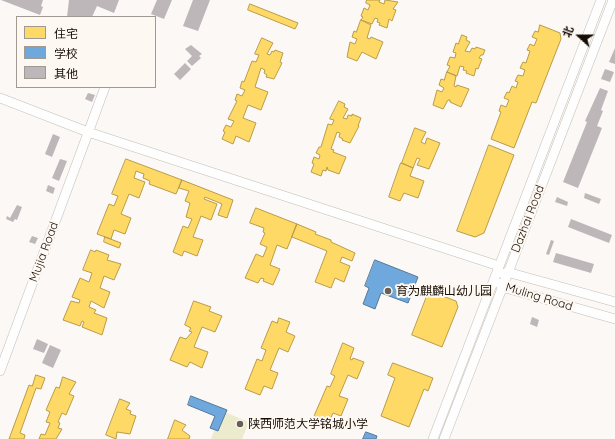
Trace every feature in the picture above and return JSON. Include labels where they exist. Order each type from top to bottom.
[{"type":"street","name":"Dazhai Road","points":[[434,439],[601,0]]},
{"type":"street","name":"Dazhai Road","points":[[444,439],[507,272],[613,0]]},
{"type":"street","name":"Mujia Road","points":[[0,371],[105,88]]},
{"type":"street","points":[[0,98],[88,132],[499,266]]},
{"type":"street","name":"Muling Road","points":[[615,302],[507,272],[494,278],[502,287],[615,319]]},
{"type":"green space","points":[[222,411],[249,422],[242,439],[211,439]]},
{"type":"building: 住宅","points":[[367,0],[380,0],[379,2],[384,4],[385,0],[398,2],[393,9],[396,10],[392,21],[389,19],[387,28],[379,25],[380,23],[377,22],[378,19],[375,18],[372,24],[361,20],[363,17],[361,16],[364,8],[368,10],[370,5],[366,3]]},
{"type":"building: 住宅","points":[[250,4],[298,23],[295,29],[248,10]]},
{"type":"building: 住宅","points":[[361,20],[371,25],[367,38],[370,39],[371,37],[383,42],[376,59],[362,52],[357,61],[347,57],[350,42],[355,44],[357,39],[352,37]]},
{"type":"building: 住宅","points":[[540,25],[560,33],[561,39],[536,103],[532,102],[514,148],[491,139],[501,112],[499,111],[501,105],[506,107],[509,100],[504,98],[507,92],[509,93],[512,86],[516,88],[518,82],[515,81],[518,75],[523,76],[525,70],[520,68],[523,62],[526,63],[530,51],[527,50],[530,44],[534,46],[537,39],[532,37],[535,31],[538,32]]},
{"type":"building: 住宅","points":[[462,35],[467,37],[466,40],[470,42],[465,51],[470,52],[472,48],[475,49],[476,47],[485,50],[483,55],[479,58],[482,59],[478,69],[476,68],[474,76],[466,73],[467,71],[463,70],[464,67],[460,66],[457,76],[447,72],[450,66],[447,65],[450,57],[455,58],[456,53],[453,52],[456,43],[458,44]]},
{"type":"building: 住宅","points":[[262,38],[273,43],[267,54],[270,55],[272,51],[274,52],[275,50],[283,53],[280,62],[282,63],[274,79],[266,77],[267,75],[264,73],[265,70],[261,68],[255,87],[268,92],[261,110],[248,105],[243,118],[256,123],[249,142],[236,136],[233,144],[222,139],[225,132],[223,131],[226,125],[231,127],[234,121],[228,119],[237,101],[235,100],[237,94],[242,96],[245,90],[240,88],[242,81],[244,82],[252,61],[256,62],[259,55],[255,54]]},
{"type":"building: 住宅","points":[[447,72],[456,76],[454,86],[456,87],[457,85],[469,89],[461,107],[450,102],[450,100],[448,100],[443,109],[433,105],[437,90],[442,92],[444,88],[439,85],[441,79],[444,80]]},
{"type":"building: 住宅","points":[[339,101],[345,104],[344,107],[348,109],[343,118],[347,119],[348,115],[352,116],[352,114],[361,118],[359,126],[350,143],[342,140],[343,139],[339,137],[340,133],[337,132],[331,149],[334,150],[333,152],[346,157],[339,174],[328,170],[327,167],[326,171],[323,170],[321,176],[311,172],[314,164],[312,163],[314,157],[319,159],[320,155],[316,153],[319,147],[321,147],[328,124],[332,125],[334,120],[330,119]]},
{"type":"building: 住宅","points":[[415,128],[426,132],[421,142],[425,144],[427,138],[440,143],[429,169],[417,165],[420,159],[417,158],[413,168],[402,163]]},
{"type":"building: 住宅","points":[[489,145],[514,155],[484,233],[475,237],[457,231]]},
{"type":"building: 住宅","points":[[126,159],[182,180],[176,194],[149,184],[150,181],[143,178],[144,174],[136,171],[134,178],[145,182],[139,198],[129,194],[121,214],[131,218],[125,234],[114,230],[111,239],[97,234],[109,204],[114,206],[118,196],[112,194]]},
{"type":"building: 住宅","points":[[401,163],[413,168],[410,176],[424,181],[418,198],[404,193],[400,201],[389,197]]},
{"type":"building: 住宅","points":[[182,180],[233,200],[227,218],[218,215],[222,204],[205,197],[204,199],[217,204],[211,220],[201,216],[193,237],[203,240],[197,256],[184,251],[182,256],[173,252],[183,226],[188,228],[192,219],[186,217],[190,203],[185,201],[189,191],[179,188]]},
{"type":"building: 住宅","points":[[256,208],[297,224],[287,249],[277,245],[270,265],[280,269],[273,285],[263,281],[264,279],[261,278],[258,283],[245,278],[256,254],[263,257],[267,247],[260,244],[265,233],[263,232],[264,228],[250,223]]},
{"type":"building: 住宅","points":[[297,224],[316,232],[315,234],[331,240],[331,242],[355,253],[352,261],[342,257],[340,262],[350,266],[344,282],[335,278],[331,288],[315,282],[327,251],[292,237]]},
{"type":"building: 住宅","points":[[105,237],[121,243],[119,248],[104,242]]},
{"type":"building: 住宅","points":[[91,250],[95,252],[96,250],[109,255],[107,260],[121,264],[114,280],[104,276],[100,288],[110,292],[104,308],[91,301],[89,307],[96,310],[94,313],[107,318],[102,335],[82,327],[84,322],[82,321],[80,326],[63,320],[71,301],[79,303],[80,300],[72,297],[80,278],[89,282],[92,273],[83,270]]},
{"type":"building: 住宅","points":[[429,291],[456,301],[458,307],[442,347],[412,335]]},
{"type":"building: 住宅","points":[[194,301],[211,307],[209,311],[222,316],[215,332],[202,327],[194,347],[208,352],[202,368],[190,362],[187,367],[170,360],[180,337],[186,339],[192,332],[189,331],[191,328],[185,325]]},
{"type":"building: 住宅","points":[[279,318],[290,322],[286,332],[295,336],[288,352],[279,348],[270,370],[278,373],[272,389],[264,386],[260,395],[245,389],[257,359],[262,361],[266,350],[261,348],[272,321],[277,323]]},
{"type":"building: 住宅","points":[[343,343],[354,348],[350,359],[352,360],[353,358],[364,362],[357,379],[348,375],[339,396],[348,399],[341,416],[333,413],[329,422],[314,416],[327,386],[330,387],[335,376],[331,374]]},
{"type":"building: 住宅","points":[[393,363],[433,378],[428,391],[424,389],[409,427],[381,416],[395,378],[388,375]]},
{"type":"building: 住宅","points":[[36,375],[45,378],[41,389],[36,388],[20,433],[25,435],[24,439],[9,439],[29,385],[32,386]]},
{"type":"building: 住宅","points":[[63,377],[76,382],[69,394],[74,396],[66,415],[62,413],[58,422],[60,423],[58,428],[62,429],[56,439],[39,439],[41,434],[45,435],[50,423],[46,422],[50,412],[46,410],[56,387],[59,388]]},
{"type":"building: 住宅","points":[[120,399],[130,403],[126,409],[131,411],[130,414],[136,416],[130,434],[117,432],[116,439],[106,435]]},
{"type":"building: 住宅","points":[[175,420],[186,425],[182,430],[190,436],[189,439],[168,439]]},
{"type":"building: 学校","points":[[375,260],[418,277],[408,303],[381,293],[375,309],[363,304],[369,288],[365,286]]},
{"type":"building: 学校","points":[[191,396],[227,410],[218,431],[210,428],[215,416],[188,405]]},
{"type":"building: 学校","points":[[366,432],[377,436],[376,439],[363,439]]},
{"type":"building: 其他","points":[[1,0],[43,0],[41,6],[43,7],[40,15]]},
{"type":"building: 其他","points":[[69,0],[119,0],[114,13],[97,6],[92,16],[67,16]]},
{"type":"building: 其他","points":[[157,0],[172,0],[164,19],[151,14]]},
{"type":"building: 其他","points":[[193,0],[210,0],[198,31],[183,26]]},
{"type":"building: 其他","points":[[191,45],[202,54],[199,56],[201,58],[192,66],[187,61],[192,56],[185,49]]},
{"type":"building: 其他","points":[[615,48],[615,64],[609,62]]},
{"type":"building: 其他","points":[[185,63],[191,69],[180,80],[174,74]]},
{"type":"building: 其他","points":[[605,69],[614,72],[610,82],[601,79]]},
{"type":"building: 其他","points":[[600,88],[608,91],[601,110],[603,111],[597,126],[602,128],[578,188],[563,182],[587,122],[585,121]]},
{"type":"building: 其他","points":[[88,93],[95,95],[92,102],[85,99]]},
{"type":"building: 其他","points":[[53,134],[60,137],[52,157],[45,154]]},
{"type":"building: 其他","points":[[60,159],[67,161],[59,181],[52,178]]},
{"type":"building: 其他","points":[[48,185],[55,188],[53,194],[46,191]]},
{"type":"building: 其他","points":[[585,193],[601,199],[599,204],[584,198]]},
{"type":"building: 其他","points":[[557,197],[568,202],[567,206],[555,202]]},
{"type":"building: 其他","points":[[17,205],[22,207],[17,220],[15,219],[13,222],[6,219],[7,216],[10,218]]},
{"type":"building: 其他","points":[[571,219],[612,235],[609,243],[568,227]]},
{"type":"building: 其他","points":[[32,236],[38,238],[35,244],[29,242]]},
{"type":"building: 其他","points":[[551,240],[554,241],[549,255],[546,254]]},
{"type":"building: 其他","points":[[556,253],[594,264],[591,273],[553,262]]},
{"type":"building: 其他","points":[[532,317],[539,320],[537,327],[530,324]]},
{"type":"building: 其他","points":[[37,339],[48,344],[44,353],[33,349]]},
{"type":"building: 其他","points":[[50,345],[61,350],[53,368],[42,363]]},
{"type":"place","name":"育为麒麟山幼儿园","points":[[388,291]]},
{"type":"place","name":"陕西师范大学铭城小学","points":[[240,424]]}]
